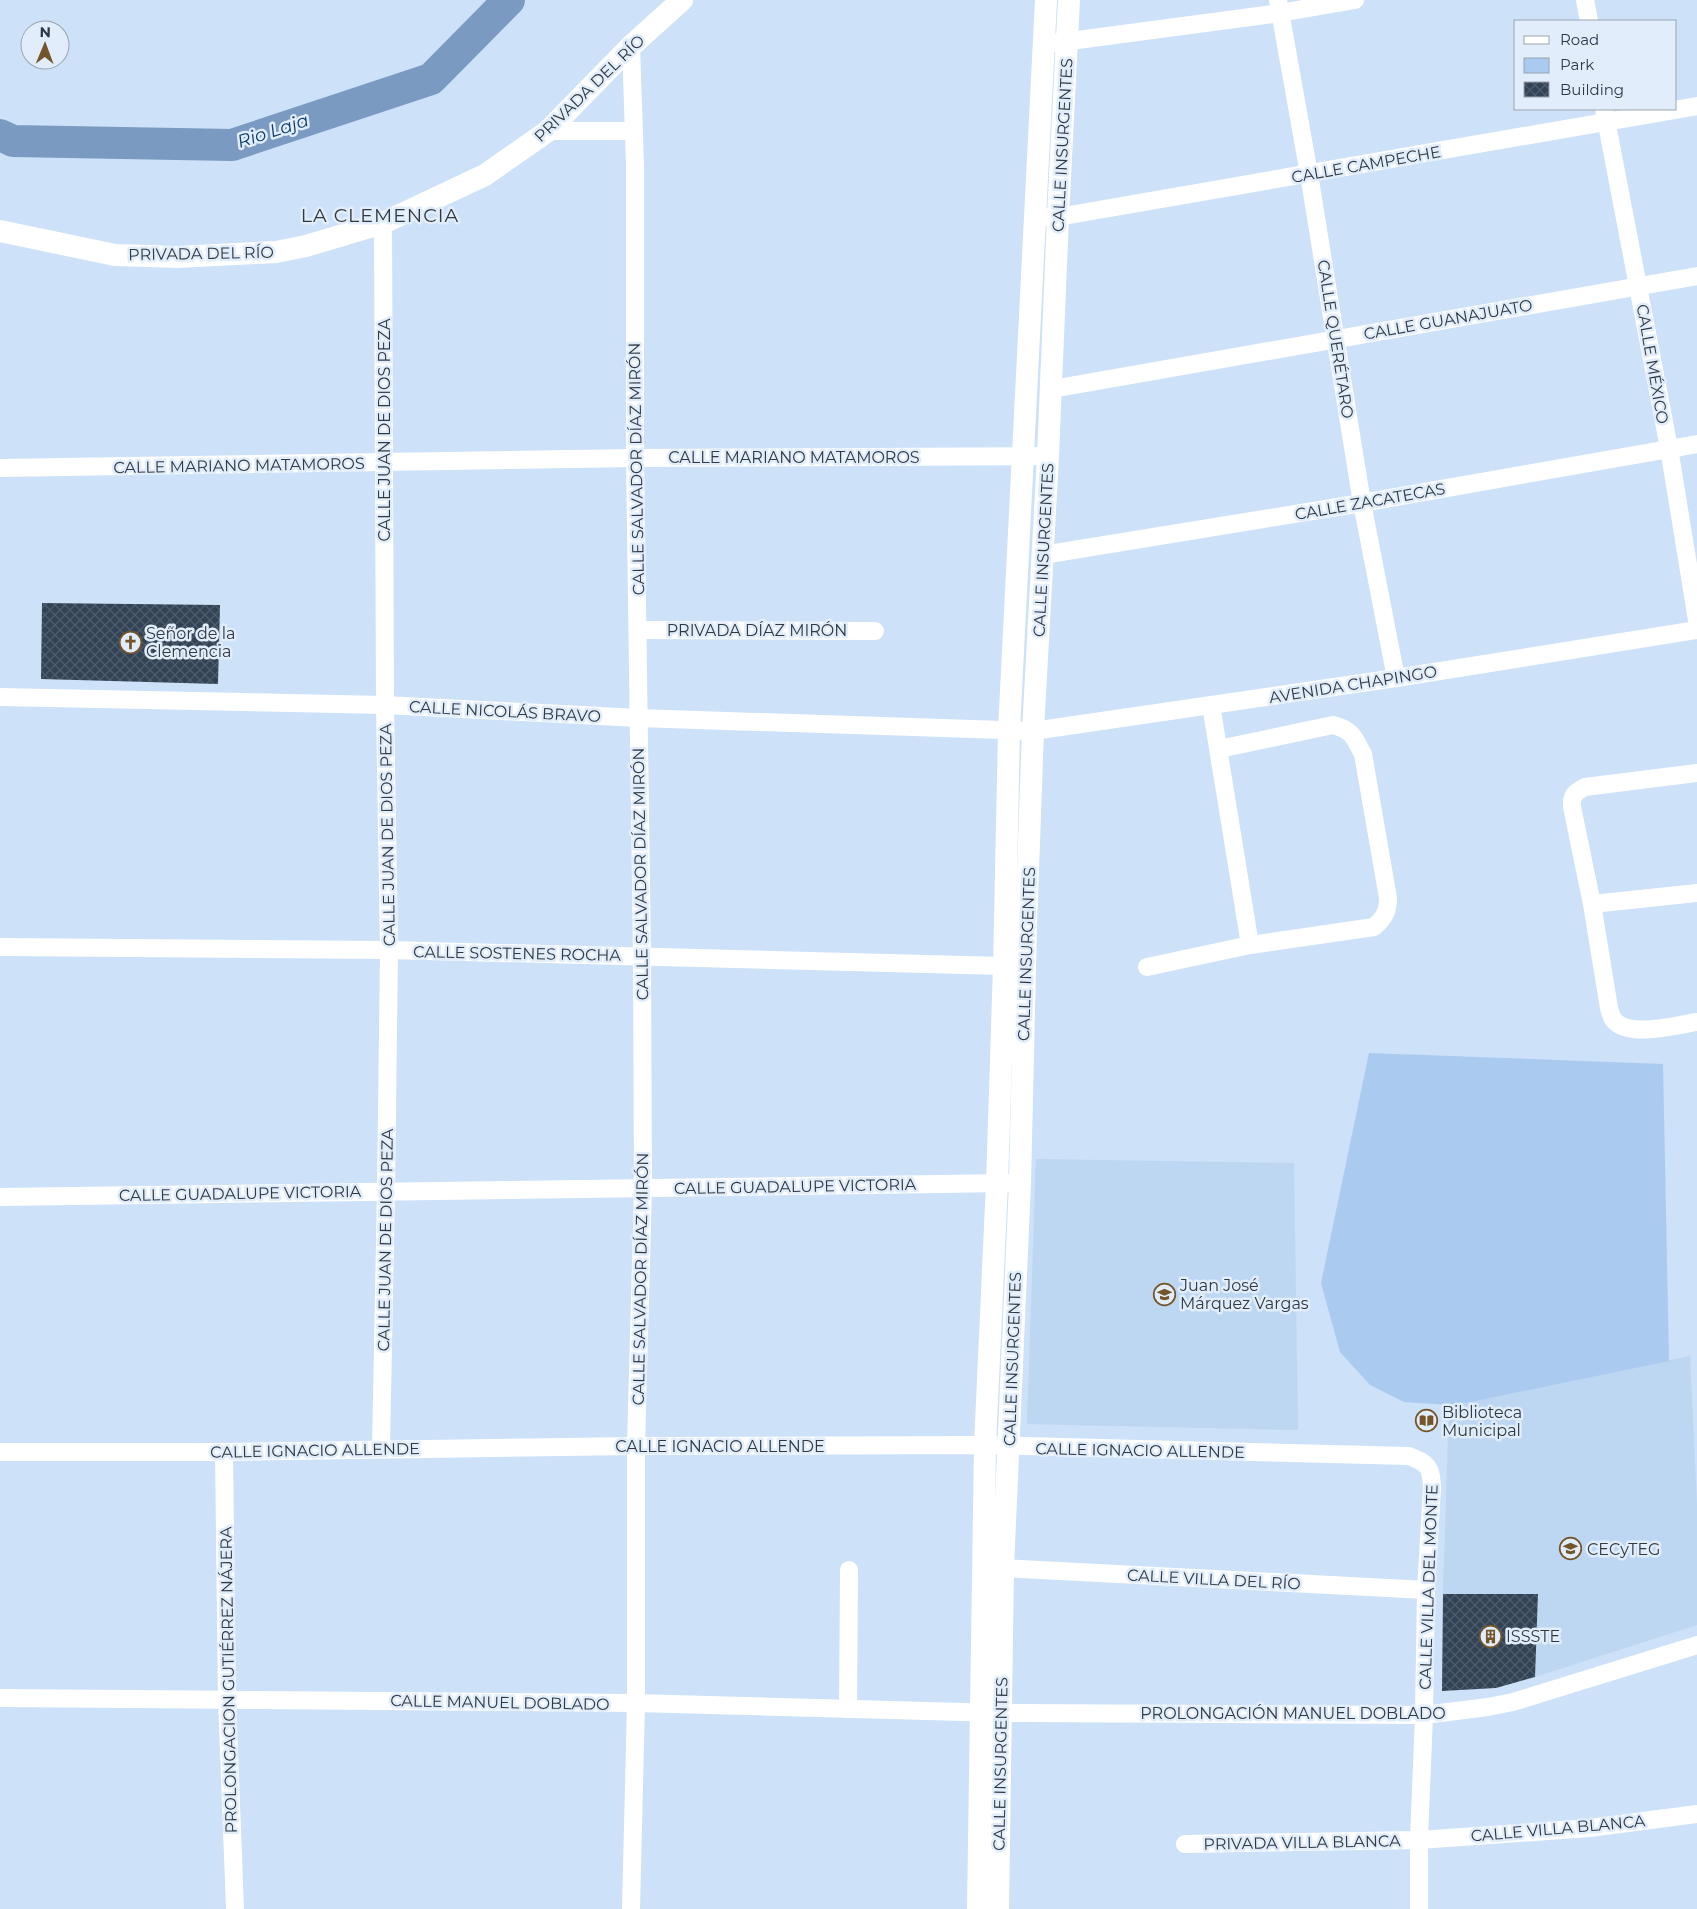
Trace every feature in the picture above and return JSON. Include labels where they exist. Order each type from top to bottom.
[{"type":"main road","name":"PRIVADA DEL RÍO","points":[[0,231],[115,255],[177,257],[276,252],[306,246],[383,222],[485,175],[548,132],[631,46],[682,0]]},
{"type":"main road","name":"CALLE INSURGENTES","points":[[998,1909],[991,1713],[985,1445],[997,1183],[1009,730],[1046,0]]},
{"type":"main road","name":"CALLE INSURGENTES","points":[[978,1909],[1003,1568],[1020,1183],[1033,731],[1052,389],[1058,217],[1069,0]]},
{"type":"street","points":[[1044,44],[1067,42],[1279,7],[1355,0]]},
{"type":"street","points":[[1585,0],[1589,20]]},
{"type":"street","name":"CALLE QUERÉTARO","points":[[1279,7],[1309,174],[1362,503],[1396,678]]},
{"type":"street","name":"CALLE SALVADOR DÍAZ MIRÓN","points":[[631,46],[635,175],[635,458],[642,956],[643,1188],[636,1446],[636,1703],[631,1909]]},
{"type":"street","name":"CALLE CAMPECHE","points":[[1677,108],[1697,106]]},
{"type":"street","name":"CALLE CAMPECHE","points":[[1035,217],[1058,217],[1309,174],[1605,115],[1656,110]]},
{"type":"street","name":"CALLE MÉXICO","points":[[1605,115],[1669,448],[1697,620]]},
{"type":"street","points":[[548,132],[633,131]]},
{"type":"street","name":"CALLE JUAN DE DIOS PEZA","points":[[381,1448],[389,950],[385,705],[383,222]]},
{"type":"street","name":"CALLE GUANAJUATO","points":[[1052,389],[1697,276]]},
{"type":"street","name":"CALLE ZACATECAS","points":[[1043,555],[1362,503],[1697,444]]},
{"type":"street","name":"CALLE MARIANO MATAMOROS","points":[[0,468],[635,458],[1048,456]]},
{"type":"street","name":"PRIVADA DÍAZ MIRÓN","points":[[638,630],[875,631]]},
{"type":"street","name":"AVENIDA CHAPINGO","points":[[1009,730],[1033,731],[1212,705],[1697,630]]},
{"type":"street","name":"CALLE NICOLÁS BRAVO","points":[[0,697],[385,705],[638,718],[1009,730]]},
{"type":"street","points":[[1212,705],[1250,945]]},
{"type":"street","points":[[1147,967],[1250,945],[1374,927],[1383,920],[1388,910],[1388,898],[1364,754],[1346,728],[1333,725],[1219,749]]},
{"type":"street","points":[[1697,773],[1585,787],[1576,792],[1572,798],[1572,808],[1592,904],[1609,1008],[1613,1019],[1620,1026],[1634,1030],[1697,1022]]},
{"type":"street","points":[[1592,904],[1697,894]]},
{"type":"street","name":"CALLE SOSTENES ROCHA","points":[[0,947],[389,950],[1004,966]]},
{"type":"street","name":"CALLE GUADALUPE VICTORIA","points":[[0,1197],[1020,1183]]},
{"type":"street","name":"CALLE IGNACIO ALLENDE","points":[[0,1452],[224,1452],[381,1448],[985,1445],[1410,1456],[1423,1462],[1431,1474]]},
{"type":"street","name":"PROLONGACION GUTIÉRREZ NÁJERA","points":[[224,1452],[227,1699],[235,1909]]},
{"type":"street","name":"CALLE VILLA DEL MONTE","points":[[1419,1909],[1419,1840],[1431,1474]]},
{"type":"street","name":"CALLE VILLA DEL RÍO","points":[[1003,1568],[1426,1590]]},
{"type":"street","points":[[848,1709],[849,1570]]},
{"type":"street","name":"PROLONGACIÓN MANUEL DOBLADO","points":[[991,1713],[1424,1715],[1513,1702],[1697,1645]]},
{"type":"street","name":"CALLE MANUEL DOBLADO","points":[[0,1698],[636,1703],[991,1713]]},
{"type":"street","name":"CALLE VILLA BLANCA","points":[[1419,1840],[1590,1828],[1697,1814]]},
{"type":"street","name":"PRIVADA VILLA BLANCA","points":[[1185,1844],[1419,1840]]},
{"type":"shaded area","name":"Juan José Márquez Vargas","points":[[1036,1159],[1294,1163],[1298,1430],[1027,1424]]},
{"type":"shaded area","name":"CECyTEG","points":[[1690,1356],[1697,1504],[1697,1625],[1535,1677],[1538,1595],[1443,1594],[1449,1405]]},
{"type":"green space","points":[[1369,1053],[1663,1064],[1669,1361],[1449,1405],[1404,1402],[1370,1385],[1340,1352],[1321,1283]]},
{"type":"building","name":"Señor de la Clemencia","points":[[42,603],[220,605],[218,684],[41,679]]},
{"type":"building","name":"ISSSTE","points":[[1443,1594],[1538,1594],[1535,1677],[1496,1688],[1442,1691]]},
{"type":"waterway","name":"Rio Laja","points":[[0,135],[13,141],[232,145],[431,79],[509,0]]},
{"type":"place","name":"Señor de la Clemencia","points":[[130,642]]},
{"type":"place","name":"Juan José Márquez Vargas","points":[[1164,1294]]},
{"type":"place","name":"Biblioteca Municipal","points":[[1426,1421]]},
{"type":"place","name":"CECyTEG","points":[[1571,1549]]},
{"type":"place","name":"ISSSTE","points":[[1490,1636]]},
{"type":"district","name":"LA CLEMENCIA","points":[[380,215]]}]
